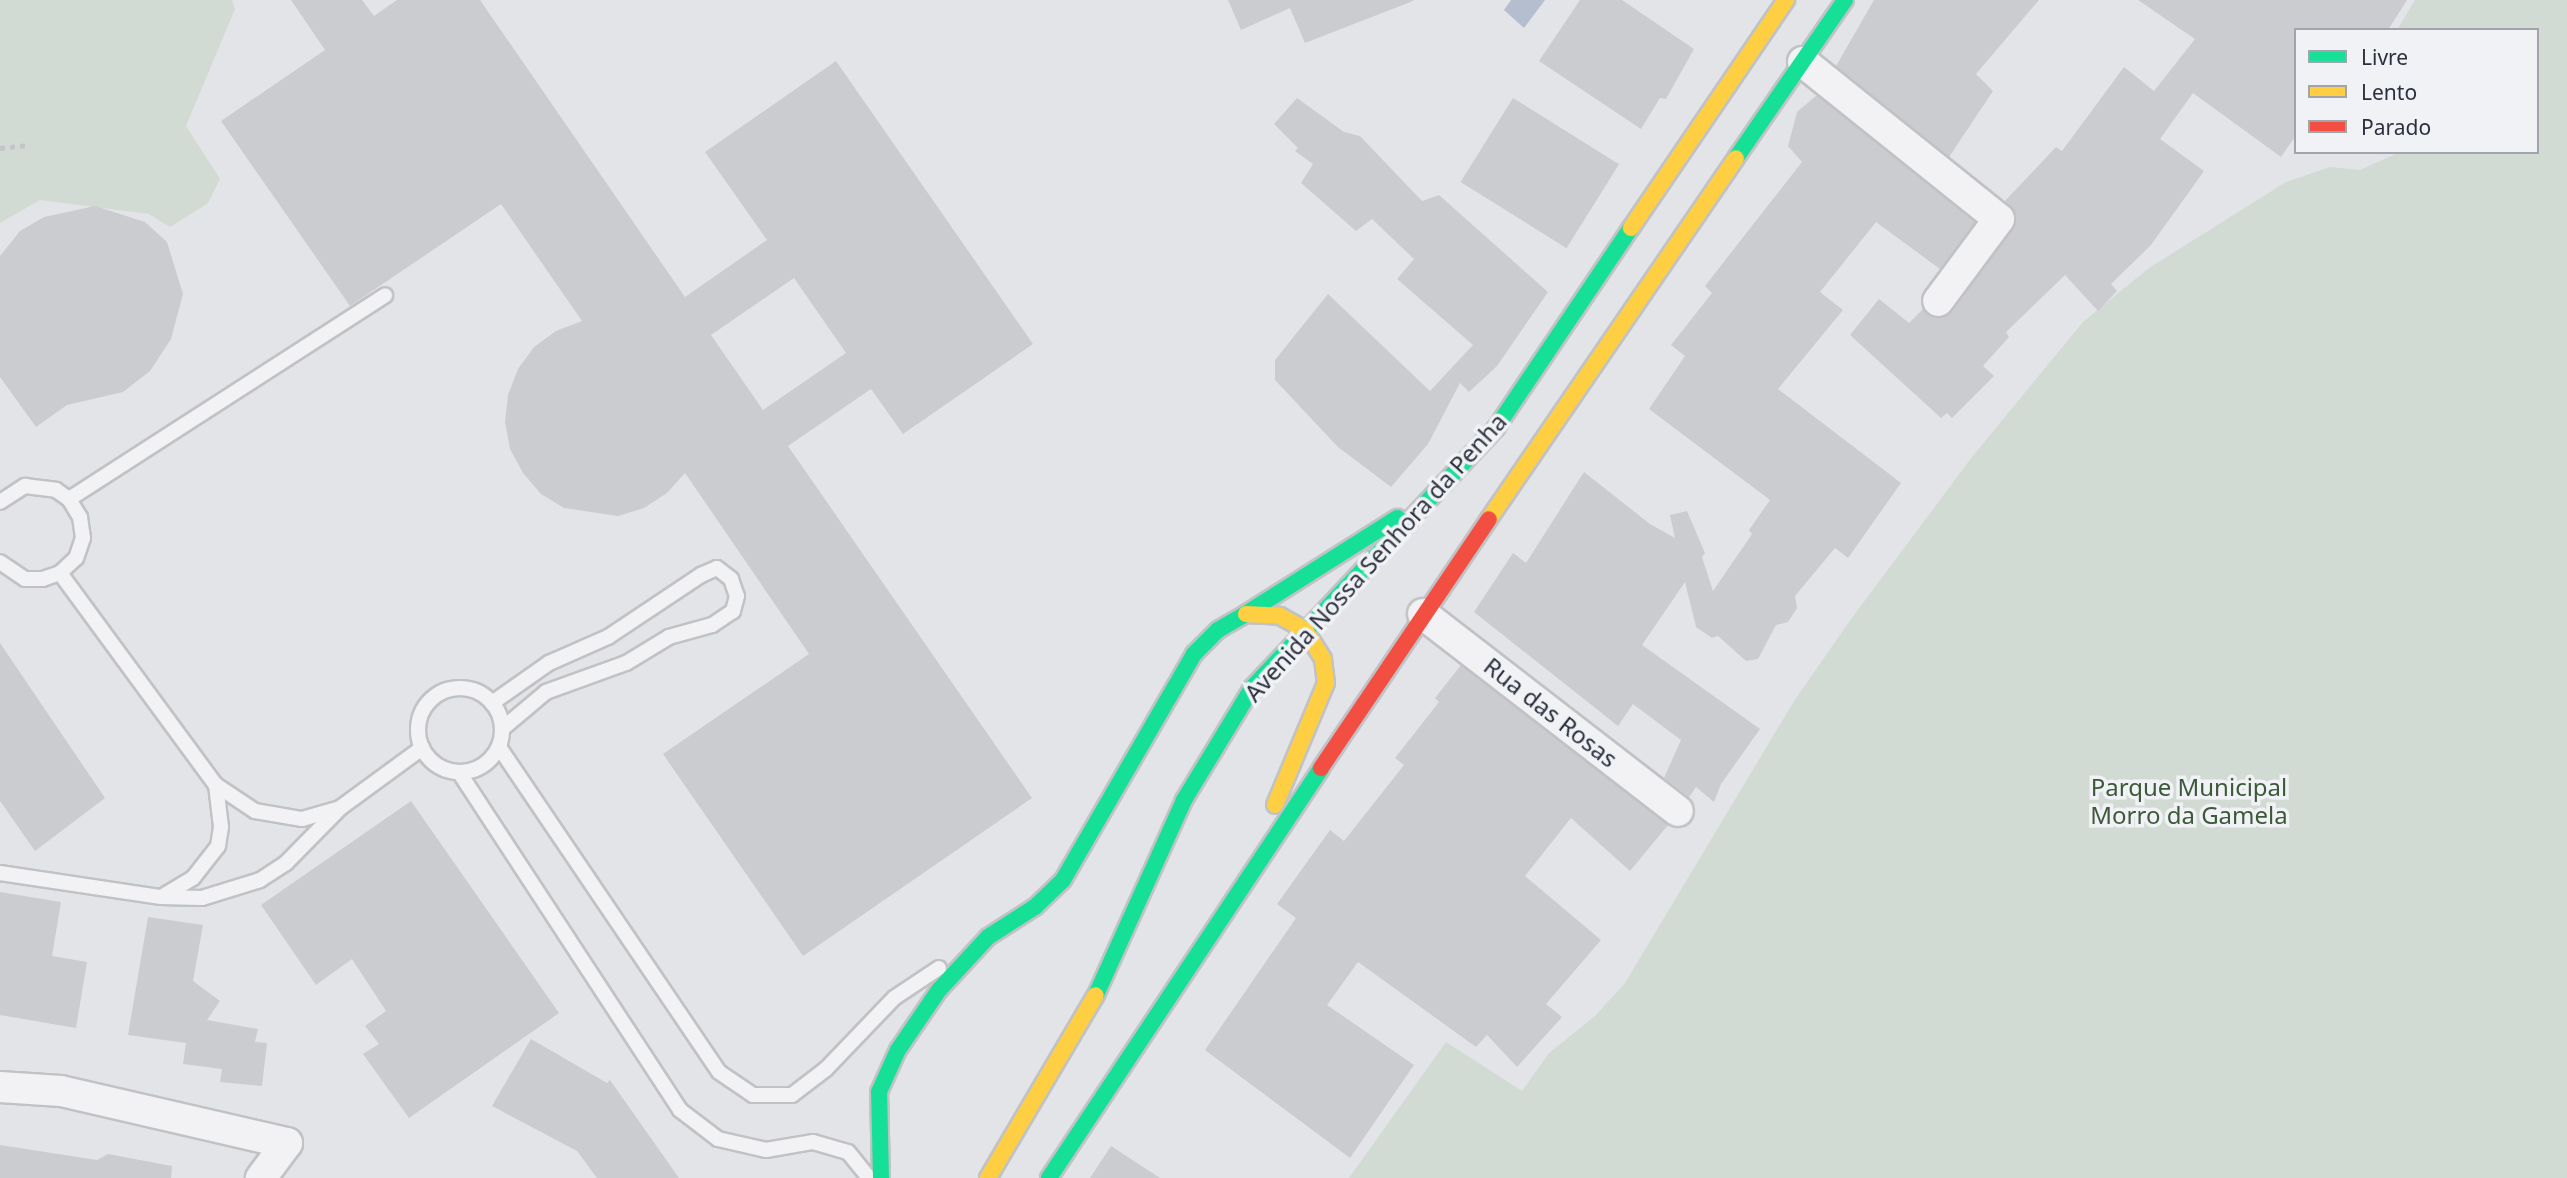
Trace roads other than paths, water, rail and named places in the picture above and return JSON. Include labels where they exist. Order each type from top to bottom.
[{"type":"main road","name":"Avenida Nossa Senhora da Penha","points":[[988,1178],[1096,996],[1213,746],[1252,688],[1436,497],[1496,428],[1786,0]]},
{"type":"main road","name":"Avenida Nossa Senhora da Penha","points":[[1049,1178],[1423,614],[1845,0]]},
{"type":"main road","points":[[881,1178],[879,1092],[898,1050],[939,990],[988,937],[1035,907],[1063,880],[1194,654],[1218,630],[1349,545],[1436,497]]},
{"type":"main road","points":[[1238,891],[1326,683],[1323,659],[1305,630],[1279,616],[1247,613]]},
{"type":"street","points":[[1803,62],[1999,219],[1938,301]]},
{"type":"street","name":"Rua das Rosas","points":[[1423,614],[1678,811]]},
{"type":"street","points":[[0,1087],[61,1091],[287,1143],[261,1178]]},
{"type":"lane","points":[[69,499],[385,295]]},
{"type":"lane","points":[[0,480],[5,497],[41,486],[69,499],[80,517],[83,538],[76,558],[60,573],[43,579],[25,579],[0,562]]},
{"type":"lane","points":[[492,703],[549,663],[608,637],[701,575],[718,568],[731,579],[737,596],[733,611],[712,625],[669,637],[626,663],[546,692],[502,729]]},
{"type":"lane","points":[[60,573],[216,785],[255,811],[276,817],[302,819],[340,808]]},
{"type":"lane","points":[[451,688],[469,689],[492,703],[502,729],[499,747],[489,761],[458,772],[443,769],[422,748],[420,720],[434,696],[451,688]]},
{"type":"lane","points":[[499,747],[719,1072],[753,1095],[792,1095],[826,1069],[894,998],[988,937]]},
{"type":"lane","points":[[0,865],[6,874],[161,897],[202,898],[260,880],[286,863],[340,808],[422,748]]},
{"type":"lane","points":[[458,772],[680,1110],[718,1139],[766,1150],[813,1142],[848,1152],[869,1178]]},
{"type":"lane","points":[[161,897],[193,878],[218,846],[221,827],[216,785]]},
{"type":"water","points":[[1511,0],[1545,0],[1524,28],[1504,10]]},
{"type":"park label","name":"Parque Municipal Morro da Gamela","points":[[2189,801]]}]
